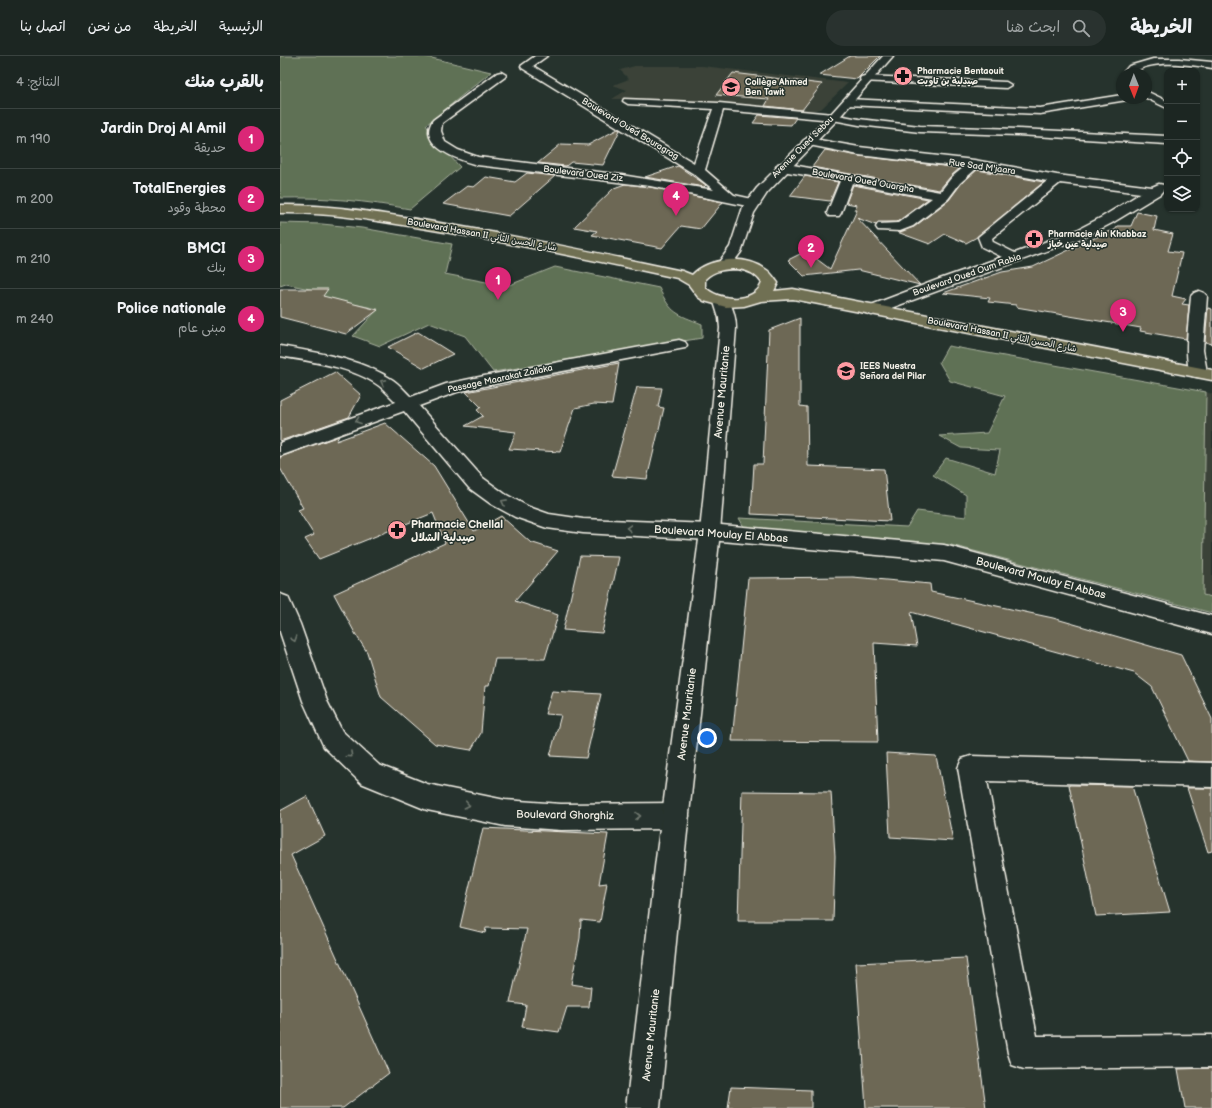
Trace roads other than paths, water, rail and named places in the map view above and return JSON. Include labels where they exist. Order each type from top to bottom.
[{"type":"main road","name":"Boulevard Hassan II شارع الحسن الثاني","points":[[280,210],[323,210],[362,214],[471,232],[699,278]]},
{"type":"main road","name":"Boulevard Hassan II شارع الحسن الثاني","points":[[726,310],[703,295],[698,289],[699,278],[708,269],[724,265],[742,265],[756,268],[765,274],[770,282],[793,294],[1176,369],[1205,373]]},
{"type":"main road","points":[[758,297],[767,290],[770,282]]},
{"type":"main road","name":"Boulevard Hassan II شارع الحسن الثاني","points":[[742,302],[758,297],[793,294]]},
{"type":"street","name":"Avenue Oued Sebou","points":[[724,265],[736,248],[744,219],[752,203],[782,167],[834,117],[865,79],[888,56]]},
{"type":"street","points":[[523,61],[539,58]]},
{"type":"street","points":[[1131,68],[1151,61],[1181,60],[1212,65]]},
{"type":"street","name":"Boulevard Oued Bouragrag","points":[[523,61],[698,171],[730,198]]},
{"type":"street","name":"Boulevard Oued Ziz","points":[[501,75],[438,122],[435,129],[439,143],[460,156],[478,161],[631,179],[692,189],[752,203]]},
{"type":"street","points":[[865,79],[1006,85]]},
{"type":"street","points":[[1152,97],[1165,104]]},
{"type":"street","points":[[847,102],[1034,111],[1058,109],[1116,99]]},
{"type":"street","points":[[628,101],[719,106],[834,117],[859,122],[920,129],[1026,132],[1164,140]]},
{"type":"street","points":[[698,171],[719,106]]},
{"type":"street","name":"Rue Sad M'jaara","points":[[808,142],[859,151],[974,164],[1057,179],[1161,187]]},
{"type":"street","points":[[883,227],[900,227],[908,223],[943,196],[956,180],[974,164]]},
{"type":"street","name":"Boulevard Oued Ouargha","points":[[782,167],[943,196]]},
{"type":"street","points":[[834,213],[848,179]]},
{"type":"street","points":[[1014,258],[987,244],[985,237],[1057,179]]},
{"type":"street","name":"Boulevard Oued Oum Rabia","points":[[872,310],[942,283],[1082,233],[1107,220],[1161,187]]},
{"type":"street","points":[[736,248],[742,265]]},
{"type":"street","points":[[1199,296],[1195,350],[1205,373]]},
{"type":"street","points":[[726,310],[742,302]]},
{"type":"street","name":"Avenue Mauritanie","points":[[643,1108],[675,816],[710,532],[726,310]]},
{"type":"street","name":"Passage Maarakat Zallaka","points":[[280,450],[452,388],[679,345]]},
{"type":"street","name":"Boulevard Moulay El Abbas","points":[[280,351],[319,358],[360,370],[388,384],[407,403],[476,483],[498,499],[522,512],[547,521],[583,526],[710,532],[944,553],[1212,625]]},
{"type":"street","name":"Boulevard Ghorghiz","points":[[280,603],[289,624],[315,701],[333,739],[370,774],[427,797],[505,814],[561,817],[675,816]]},
{"type":"street","points":[[1212,775],[970,768],[1024,1053],[1212,1051]]},
{"type":"place","name":"Pharmacie Bentaouit صيدلية بن تاويت","points":[[903,76]]},
{"type":"place","name":"Collège Ahmed Ben Tawit","points":[[731,87]]},
{"type":"place","name":"Police nationale","points":[[676,216]]},
{"type":"place","name":"Pharmacie Ain Khabbaz صيدلية عين خباز","points":[[1034,239]]},
{"type":"place","name":"TotalEnergies","points":[[811,268]]},
{"type":"place","name":"Jardin Droj Al Amil","points":[[498,300]]},
{"type":"place","name":"BMCI","points":[[1123,332]]},
{"type":"place","name":"IEES Nuestra Señora del Pilar","points":[[846,371]]},
{"type":"place","name":"Pharmacie Chellal صيدلية الشلال","points":[[397,530]]}]
